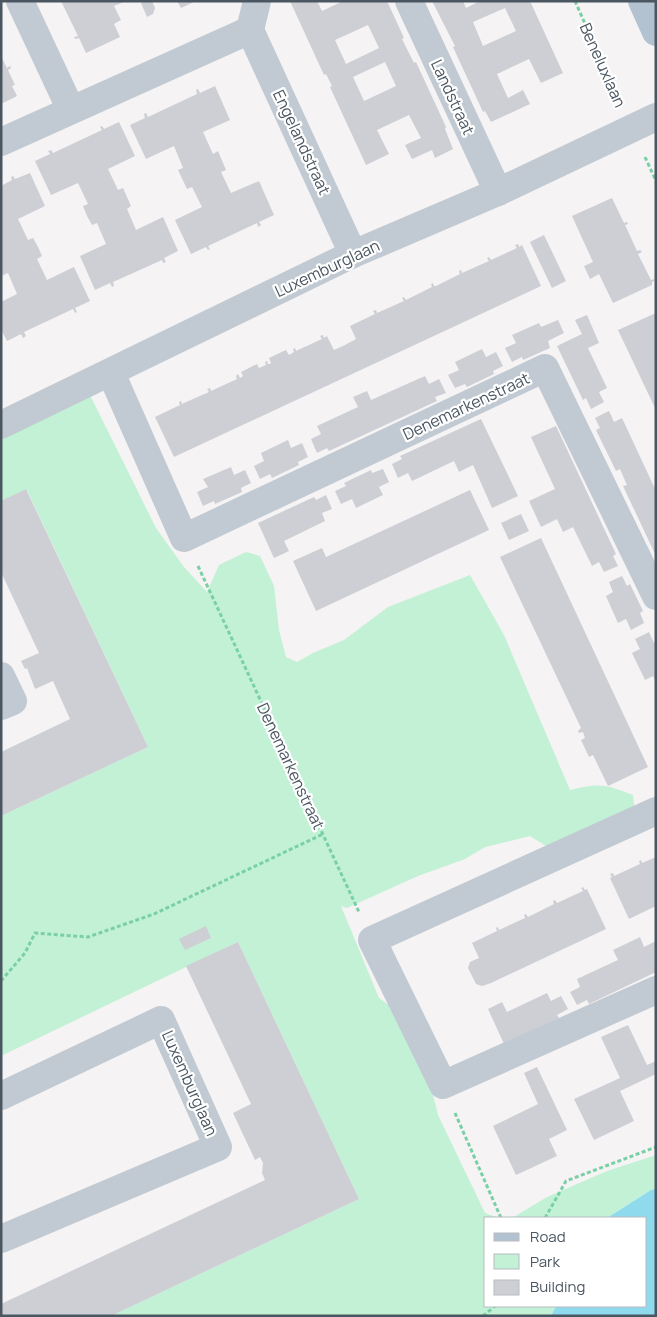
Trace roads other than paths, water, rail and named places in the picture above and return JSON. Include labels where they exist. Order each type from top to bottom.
[{"type":"main road","points":[[642,1],[656,32]]},
{"type":"street","points":[[20,1],[71,110]]},
{"type":"street","points":[[1,142],[250,30],[257,1]]},
{"type":"street","name":"Landstraat","points":[[409,1],[498,192]]},
{"type":"street","name":"Engelandstraat","points":[[250,30],[353,254]]},
{"type":"street","name":"Luxemburglaan","points":[[1,425],[353,254],[498,192],[656,117]]},
{"type":"street","name":"Denemarkenstraat","points":[[110,373],[184,538],[545,368],[656,596]]},
{"type":"street","points":[[1,676],[13,700],[1,706]]},
{"type":"street","points":[[656,811],[372,940],[443,1085],[656,990]]},
{"type":"street","name":"Luxemburglaan","points":[[1,1096],[161,1020],[218,1147],[1,1240]]},
{"type":"water","points":[[656,1189],[656,1316],[551,1316],[556,1307],[647,1307],[647,1217],[609,1217],[651,1190]]}]
